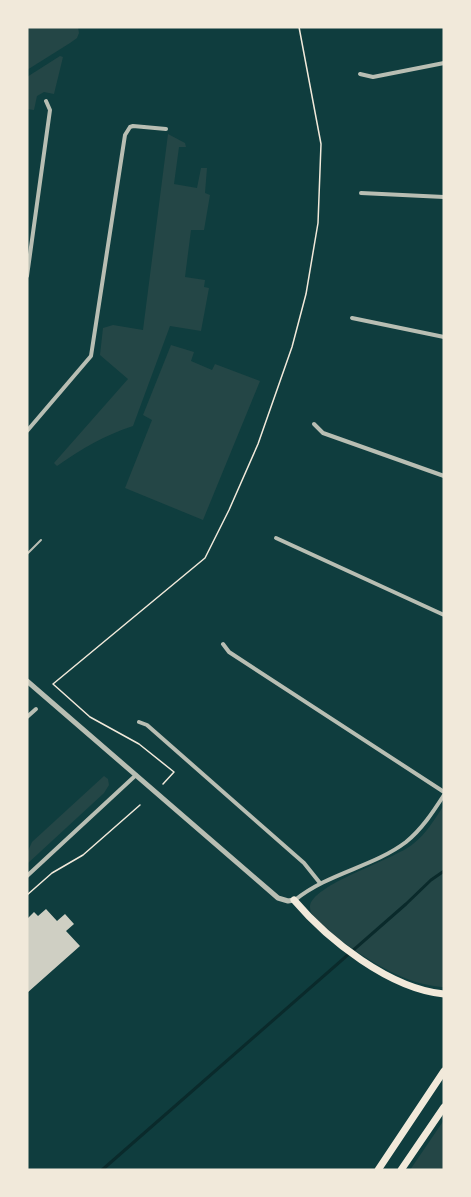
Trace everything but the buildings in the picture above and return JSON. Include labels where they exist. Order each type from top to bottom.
[{"type":"highway","points":[[294,900],[314,923],[346,949],[400,981],[425,991],[444,994]]},
{"type":"highway","points":[[378,1170],[444,1071]]},
{"type":"highway","points":[[401,1170],[444,1107]]},
{"type":"street","points":[[360,74],[373,77],[444,63]]},
{"type":"street","points":[[27,276],[50,110],[46,102]]},
{"type":"street","points":[[27,431],[91,356],[125,135],[133,126],[166,129]]},
{"type":"street","points":[[361,193],[444,197]]},
{"type":"street","points":[[351,318],[444,337]]},
{"type":"street","points":[[314,424],[323,433],[444,476]]},
{"type":"street","points":[[276,538],[444,615]]},
{"type":"street","points":[[27,681],[278,898],[294,900],[320,883],[404,843],[418,831],[444,794],[229,652],[223,644]]},
{"type":"street","points":[[27,717],[36,709]]},
{"type":"street","points":[[139,722],[147,725],[304,863],[320,883]]},
{"type":"street","points":[[27,876],[136,775]]},
{"type":"lane","points":[[27,554],[41,540]]},
{"type":"path","points":[[163,784],[174,772],[139,744],[90,717],[53,684],[205,558],[258,444],[292,347],[306,294],[318,223],[321,144],[299,27]]},
{"type":"path","points":[[27,895],[56,870],[83,855],[140,805]]},
{"type":"shaded area","points":[[27,27],[78,27],[79,33],[77,38],[70,43],[27,70]]},
{"type":"shaded area","points":[[60,56],[63,57],[54,94],[44,92],[37,96],[34,110],[27,109],[27,77]]},
{"type":"shaded area","points":[[168,134],[185,143],[186,147],[179,147],[174,184],[197,188],[201,168],[207,168],[205,193],[210,195],[204,230],[191,230],[185,277],[205,280],[204,287],[209,288],[201,331],[170,326],[133,426],[94,443],[57,466],[54,463],[128,379],[100,355],[103,328],[113,325],[143,330]]},
{"type":"shaded area","points":[[171,345],[194,352],[191,361],[212,370],[215,364],[260,381],[203,520],[125,488],[152,420],[143,415]]},
{"type":"shaded area","points":[[104,776],[108,779],[109,785],[104,793],[27,864],[27,853],[32,842]]},
{"type":"shaded area","points":[[444,805],[444,987],[442,987],[415,982],[378,965],[328,931],[313,916],[310,907],[323,890],[413,844],[434,821]]},
{"type":"shaded area","points":[[444,1120],[444,1170],[410,1170]]},
{"type":"waterway","points":[[102,1170],[444,871]]}]
